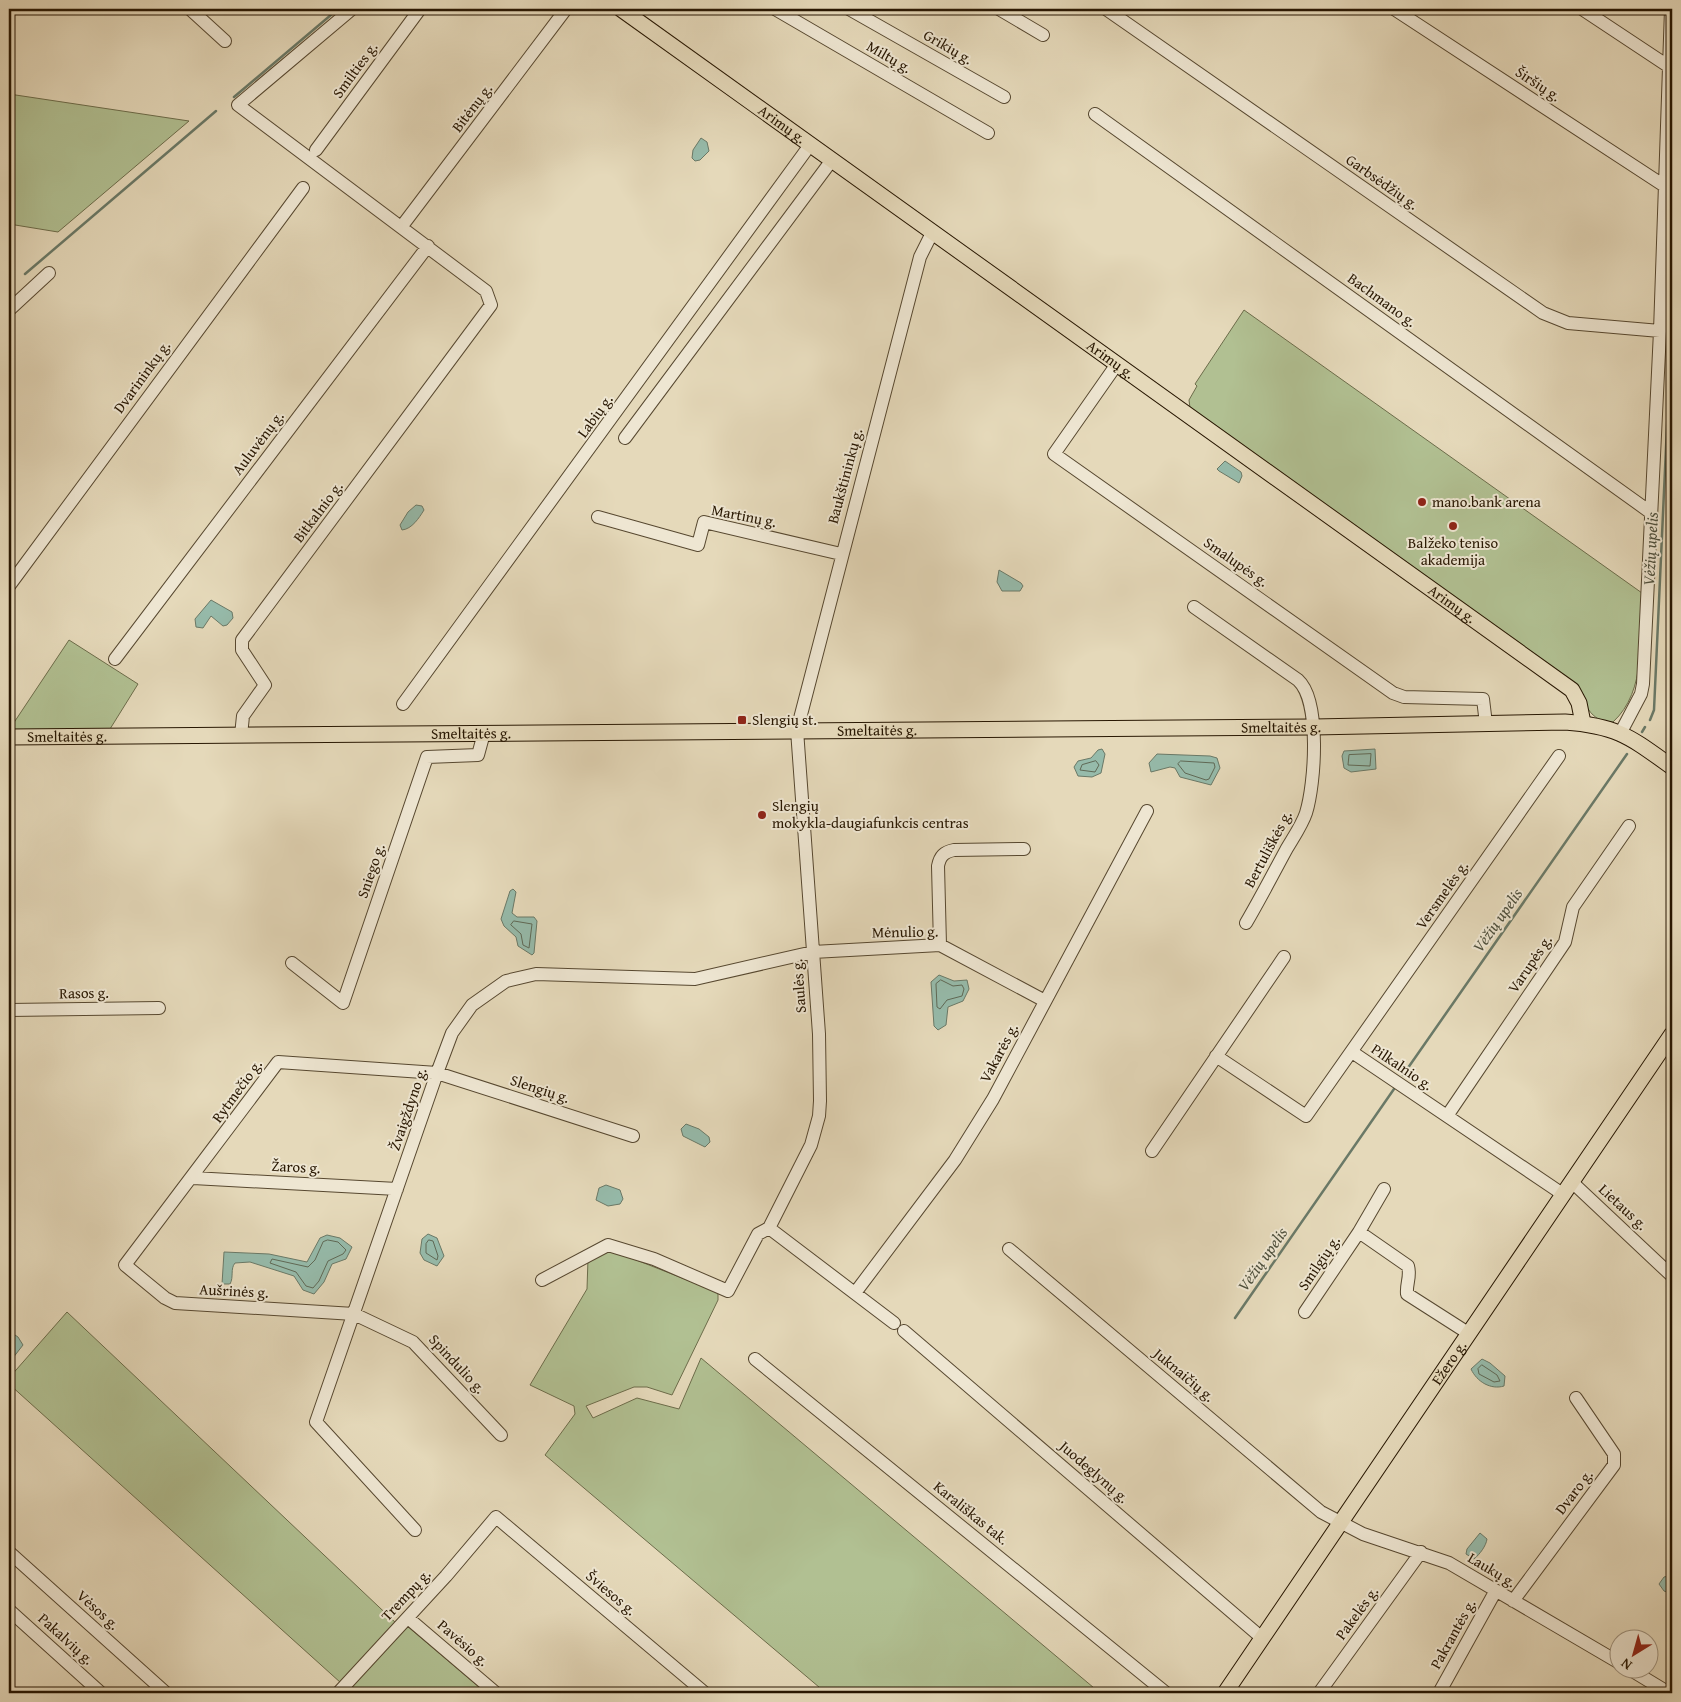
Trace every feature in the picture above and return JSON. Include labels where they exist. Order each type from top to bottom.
[{"type":"main road","name":"Arimų g.","points":[[621,9],[1572,690],[1579,703],[1583,723]]},
{"type":"main road","name":"Smeltaitės g.","points":[[9,737],[1314,727],[1583,723],[1621,732],[1672,767]]},
{"type":"main road","name":"Ežero g.","points":[[1225,1693],[1468,1333],[1670,1043]]},
{"type":"street","points":[[190,9],[225,41]]},
{"type":"street","points":[[352,9],[238,105],[428,246]]},
{"type":"street","name":"Smilties g.","points":[[316,150],[420,9]]},
{"type":"street","name":"Bitėnų g.","points":[[402,226],[566,9]]},
{"type":"street","name":"Miltų g.","points":[[775,9],[988,132]]},
{"type":"street","name":"Grikių g.","points":[[849,9],[1004,98]]},
{"type":"street","points":[[999,9],[1044,35]]},
{"type":"street","name":"Garbsėdžių g.","points":[[1106,9],[1543,313],[1568,323],[1660,330]]},
{"type":"street","name":"Širšių g.","points":[[1394,9],[1663,186]]},
{"type":"street","points":[[1582,9],[1668,66]]},
{"type":"street","points":[[1621,732],[1641,694],[1643,684],[1660,330],[1669,10]]},
{"type":"street","name":"Bachmano g.","points":[[1095,114],[1650,512]]},
{"type":"street","name":"Labių g.","points":[[403,704],[810,145]]},
{"type":"street","points":[[625,438],[832,160]]},
{"type":"street","name":"Dvarininkų g.","points":[[9,586],[302,188]]},
{"type":"street","name":"Baukštininkų g.","points":[[797,730],[841,554],[920,257],[932,233]]},
{"type":"street","name":"Bitkalnio g.","points":[[241,735],[243,716],[265,685],[242,650],[242,640],[486,315],[491,305],[486,291],[428,246]]},
{"type":"street","name":"Auluvėnų g.","points":[[115,659],[428,246]]},
{"type":"street","points":[[9,310],[49,274]]},
{"type":"street","name":"Smalupės g.","points":[[1116,364],[1054,454],[1393,693],[1404,697],[1483,699],[1486,724]]},
{"type":"street","name":"Martinų g.","points":[[598,517],[698,545],[704,522],[841,554]]},
{"type":"street","points":[[1194,607],[1300,683],[1310,698],[1314,727]]},
{"type":"street","name":"Bertuliškės g.","points":[[1246,924],[1306,813],[1311,789],[1314,727]]},
{"type":"street","name":"Saulės g.","points":[[542,1280],[608,1245],[654,1259],[728,1291],[758,1234],[769,1228],[805,1158],[819,1116],[820,1047],[797,730]]},
{"type":"street","name":"Sniego g.","points":[[292,963],[343,1003],[427,757],[478,755],[484,733]]},
{"type":"street","name":"Versmelės g.","points":[[1352,1052],[1559,756]]},
{"type":"street","name":"Vakarės g.","points":[[855,1293],[955,1160],[993,1099],[1147,811]]},
{"type":"street","name":"Varupės g.","points":[[1447,1116],[1565,942],[1573,907],[1629,826]]},
{"type":"street","points":[[940,944],[938,866],[942,856],[946,852],[954,850],[1024,849]]},
{"type":"street","name":"Mėnulio g.","points":[[813,952],[940,944],[1044,1001]]},
{"type":"street","name":"Žvaigždyno g.","points":[[415,1530],[316,1422],[452,1033],[472,1005],[506,981],[517,977],[536,974],[695,978],[813,952]]},
{"type":"street","points":[[1152,1151],[1284,957]]},
{"type":"street","name":"Rasos g.","points":[[9,1010],[159,1008]]},
{"type":"street","name":"Pilkalnio g.","points":[[1216,1056],[1306,1116],[1352,1052],[1447,1116],[1568,1189]]},
{"type":"street","name":"Rytmečio g.","points":[[125,1265],[193,1178],[278,1062],[437,1073]]},
{"type":"street","name":"Slengių g.","points":[[437,1073],[633,1136]]},
{"type":"street","name":"Žaros g.","points":[[193,1178],[397,1189]]},
{"type":"street","name":"Smilgių g.","points":[[1305,1312],[1359,1232],[1384,1189]]},
{"type":"street","name":"Lietaus g.","points":[[1568,1189],[1672,1276]]},
{"type":"street","points":[[769,1228],[855,1293]]},
{"type":"street","name":"Smilgių g.","points":[[1359,1232],[1408,1266],[1411,1275],[1406,1287],[1407,1294],[1468,1333]]},
{"type":"street","name":"Juknaičių g.","points":[[1009,1249],[1321,1512],[1340,1523]]},
{"type":"street","name":"Aušrinės g.","points":[[125,1265],[165,1298],[175,1303],[354,1314]]},
{"type":"street","name":"Juodeglynų g.","points":[[855,1293],[899,1327],[1262,1638]]},
{"type":"street","name":"Spindulio g.","points":[[354,1314],[413,1342],[501,1435]]},
{"type":"street","name":"Karališkas tak.","points":[[755,1359],[1166,1693]]},
{"type":"street","name":"Dvaro g.","points":[[1513,1601],[1614,1465],[1614,1454],[1576,1398]]},
{"type":"street","name":"Trempų g.","points":[[338,1693],[408,1618],[496,1517]]},
{"type":"street","name":"Šviesos g.","points":[[496,1517],[705,1693]]},
{"type":"street","name":"Laukų g.","points":[[1340,1523],[1375,1539],[1421,1552],[1449,1563],[1608,1656]]},
{"type":"street","name":"Vėsos g.","points":[[9,1552],[166,1693]]},
{"type":"street","name":"Pakelės g.","points":[[1320,1693],[1421,1552]]},
{"type":"street","name":"Pakrantės g.","points":[[1439,1693],[1496,1592]]},
{"type":"street","name":"Pakalvių g.","points":[[9,1610],[101,1693]]},
{"type":"street","name":"Pavėsio g.","points":[[408,1618],[496,1693]]},
{"type":"street","points":[[1647,1680],[1669,1693]]},
{"type":"shaded area","points":[[9,94],[189,121],[58,232],[9,224]]},
{"type":"shaded area","points":[[1244,310],[1642,593],[1640,662],[1637,679],[1632,695],[1624,709],[1613,722],[1602,720],[1593,715],[1588,709],[1190,408],[1189,400],[1197,386],[1195,384]]},
{"type":"shaded area","points":[[69,640],[138,684],[110,729],[9,730]]},
{"type":"shaded area","points":[[611,1250],[715,1291],[718,1294],[718,1300],[672,1395],[647,1387],[634,1387],[586,1406],[593,1418],[637,1398],[679,1409],[701,1358],[1100,1693],[826,1693],[545,1455],[575,1414],[574,1406],[530,1385],[587,1289],[588,1259]]},
{"type":"shaded area","points":[[67,1312],[397,1624],[341,1683],[9,1384],[9,1378]]},
{"type":"shaded area","points":[[407,1626],[486,1693],[345,1693]]},
{"type":"water","points":[[701,138],[707,142],[709,151],[700,160],[695,161],[692,158],[693,150]]},
{"type":"water","points":[[1225,461],[1241,472],[1242,476],[1239,483],[1217,469]]},
{"type":"water","points":[[416,505],[422,506],[424,510],[412,525],[402,530],[400,525],[408,512]]},
{"type":"water","points":[[999,570],[1021,583],[1023,586],[1020,591],[1002,591],[997,582]]},
{"type":"water","points":[[211,600],[232,612],[233,618],[227,625],[223,626],[211,616],[203,628],[196,627],[195,619]]},
{"type":"water","points":[[1102,749],[1105,754],[1101,773],[1092,777],[1078,776],[1074,767],[1078,761],[1091,758],[1098,750]]},
{"type":"water","points":[[1375,749],[1376,769],[1351,772],[1344,768],[1342,756],[1344,751]]},
{"type":"water","points":[[1157,754],[1210,756],[1217,758],[1220,768],[1211,785],[1180,777],[1175,768],[1170,767],[1151,772],[1149,763]]},
{"type":"water","points":[[513,889],[516,892],[512,913],[517,917],[534,917],[537,921],[534,953],[532,955],[518,946],[516,937],[504,926],[501,919],[510,891]]},
{"type":"water","points":[[939,975],[954,981],[967,980],[969,989],[963,1001],[948,1007],[946,1025],[938,1030],[934,1026],[931,982]]},
{"type":"water","points":[[686,1124],[699,1129],[709,1137],[710,1142],[705,1147],[683,1136],[681,1129]]},
{"type":"water","points":[[606,1185],[620,1190],[623,1199],[620,1204],[608,1206],[596,1200],[599,1188]]},
{"type":"water","points":[[428,1234],[437,1238],[444,1256],[437,1266],[424,1260],[420,1253],[422,1239]]},
{"type":"water","points":[[327,1235],[340,1238],[352,1247],[346,1259],[332,1264],[324,1282],[314,1294],[303,1290],[294,1276],[250,1262],[235,1263],[230,1284],[222,1284],[224,1252],[269,1254],[307,1262],[320,1238]]},
{"type":"water","points":[[12,1333],[18,1337],[23,1345],[9,1363],[9,1335]]},
{"type":"water","points":[[1482,1359],[1490,1363],[1505,1376],[1504,1386],[1489,1386],[1477,1378],[1471,1369]]},
{"type":"water","points":[[1480,1533],[1487,1539],[1482,1550],[1474,1559],[1466,1554],[1467,1549]]},
{"type":"water","points":[[1672,1575],[1672,1594],[1664,1591],[1659,1584],[1664,1577]]},
{"type":"waterway","points":[[234,97],[338,9]]},
{"type":"waterway","points":[[25,274],[216,111]]},
{"type":"waterway","name":"Vėžių upelis","points":[[1650,720],[1654,710],[1672,317]]},
{"type":"waterway","name":"Vėžių upelis","points":[[1642,732],[1645,727]]},
{"type":"waterway","name":"Vėžių upelis","points":[[1403,1075],[1627,754]]},
{"type":"waterway","name":"Vėžių upelis","points":[[1235,1318],[1394,1089]]},
{"type":"place","name":"mano.bank arena","points":[[1422,502]]},
{"type":"place","name":"Balžeko teniso akademija","points":[[1453,526]]},
{"type":"place","name":"Slengių st.","points":[[742,720]]},
{"type":"place","name":"Slengių mokykla-daugiafunkcis centras","points":[[762,815]]}]
